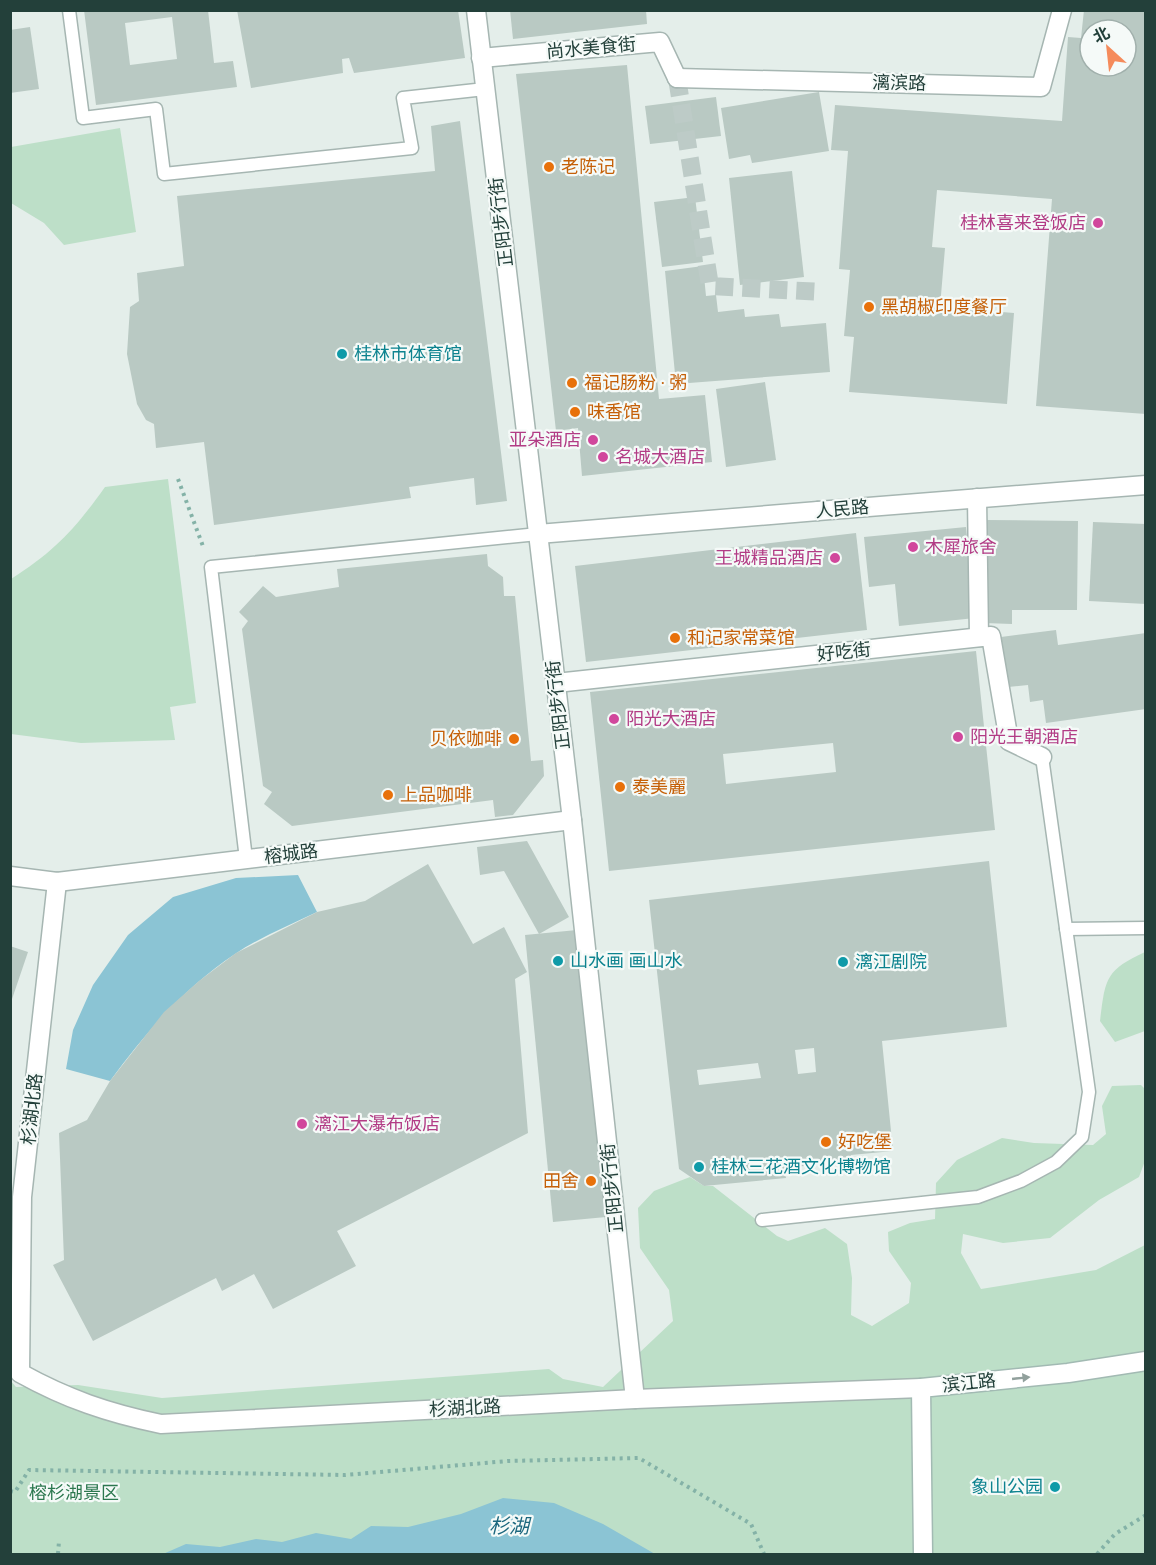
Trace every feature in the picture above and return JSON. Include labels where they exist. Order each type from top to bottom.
[{"type":"street","name":"正阳步行街","points":[[476,10],[572,820],[635,1400]]},
{"type":"street","name":"漓滨路","points":[[677,78],[1041,87],[1062,10]]},
{"type":"street","name":"尚水美食街","points":[[482,58],[660,42],[677,78]]},
{"type":"street","name":"人民路","points":[[538,534],[1146,485]]},
{"type":"street","points":[[977,498],[979,637],[991,636],[1009,741],[1042,757]]},
{"type":"street","name":"好吃街","points":[[555,683],[979,637]]},
{"type":"street","name":"榕城路","points":[[10,876],[57,882],[572,820]]},
{"type":"street","name":"杉湖北路","points":[[57,882],[22,1197],[15,1370],[70,1399],[110,1413],[161,1424],[921,1388]]},
{"type":"street","name":"滨江路","points":[[923,1554],[921,1388],[1068,1373],[1146,1361]]},
{"type":"lane","points":[[69,10],[83,118],[156,109],[164,174],[412,148],[403,98],[485,89]]},
{"type":"lane","points":[[246,860],[211,567],[538,534]]},
{"type":"lane","points":[[762,1220],[978,1197],[1021,1181],[1056,1162],[1082,1137],[1089,1092],[1042,757]]},
{"type":"lane","points":[[1066,929],[1146,928]]},
{"type":"path","points":[[178,479],[211,567]]},
{"type":"path","points":[[10,1491],[15,1492],[29,1470],[345,1475],[508,1461],[639,1458],[751,1524],[764,1554]]},
{"type":"path","points":[[1097,1554],[1115,1534],[1146,1515]]},
{"type":"path","points":[[58,1554],[59,1540]]},
{"type":"green space","points":[[120,128],[136,232],[64,245],[44,223],[11,203],[11,147]]},
{"type":"green space","points":[[168,479],[196,703],[170,707],[175,740],[81,743],[11,734],[11,579],[52,549],[84,515],[105,487]]},
{"type":"green space","points":[[1145,952],[1145,1031],[1115,1042],[1100,1021],[1106,985],[1115,970],[1122,964]]},
{"type":"green space","name":"榕杉湖景区","points":[[1141,1085],[1145,1089],[1145,1161],[1139,1177],[1099,1200],[1050,1238],[1003,1243],[963,1234],[961,1253],[981,1289],[1096,1270],[1145,1245],[1145,1554],[11,1554],[10,1380],[16,1387],[78,1385],[162,1398],[549,1369],[563,1379],[603,1387],[673,1321],[669,1290],[640,1248],[638,1208],[654,1191],[690,1177],[704,1186],[713,1186],[777,1236],[788,1241],[825,1228],[847,1244],[852,1278],[851,1315],[872,1326],[909,1303],[911,1283],[889,1251],[888,1232],[910,1223],[935,1219],[936,1183],[957,1160],[1002,1138],[1034,1143],[1093,1145],[1106,1134],[1102,1106],[1112,1086]]},
{"type":"water","points":[[298,875],[317,912],[245,948],[216,967],[152,1028],[110,1081],[66,1069],[73,1030],[93,985],[128,935],[173,897],[236,878]]},
{"type":"water","name":"杉湖","points":[[503,1498],[554,1503],[603,1524],[655,1554],[163,1554],[186,1544],[220,1547],[256,1539],[282,1542],[316,1533],[351,1539],[371,1526],[408,1527],[461,1514]]},
{"type":"building","points":[[84,10],[208,10],[214,63],[233,61],[237,87],[96,105]],"holes":[[[172,17],[177,59],[130,65],[125,23]]]},
{"type":"building","points":[[237,10],[458,10],[465,58],[354,73],[349,58],[342,59],[343,73],[251,88]]},
{"type":"building","points":[[510,10],[646,10],[647,24],[513,39]]},
{"type":"building","name":"桂林喜来登饭店","points":[[1084,10],[1146,10],[1146,414],[1036,406],[1052,199],[937,190],[932,247],[945,248],[940,307],[1014,313],[1007,404],[849,392],[854,337],[844,336],[850,270],[839,269],[848,151],[831,150],[835,105],[1062,121],[1068,37],[1078,38],[1078,78],[1138,78],[1138,18],[1083,18]]},
{"type":"building","points":[[30,27],[39,89],[10,93],[10,30]]},
{"type":"building","points":[[627,65],[659,399],[705,395],[712,462],[582,476],[578,428],[556,431],[516,74]]},
{"type":"building","points":[[819,92],[829,151],[752,163],[750,155],[729,159],[721,108]]},
{"type":"building","points":[[716,97],[721,136],[650,144],[645,106]]},
{"type":"building","name":"桂林市体育馆","points":[[460,121],[507,501],[476,505],[474,478],[409,487],[411,498],[214,525],[204,442],[156,448],[154,424],[146,420],[137,404],[127,354],[130,307],[139,301],[137,273],[184,266],[177,196],[435,171],[431,126]]},
{"type":"building","points":[[792,171],[804,277],[740,285],[729,178]]},
{"type":"building","points":[[695,197],[703,262],[662,267],[654,202]]},
{"type":"building","points":[[703,266],[706,296],[716,295],[718,312],[744,309],[745,317],[779,314],[781,327],[826,323],[830,372],[676,384],[665,271]]},
{"type":"building","points":[[765,382],[776,460],[726,467],[716,389]]},
{"type":"building","points":[[986,520],[1078,521],[1077,610],[1012,610],[1012,624],[984,623]]},
{"type":"building","points":[[1093,522],[1146,524],[1146,604],[1089,601]]},
{"type":"building","points":[[966,527],[975,618],[899,626],[895,584],[869,587],[864,537]]},
{"type":"building","points":[[856,533],[867,630],[586,662],[575,566]]},
{"type":"building","points":[[487,554],[488,566],[503,577],[504,596],[515,596],[531,761],[543,760],[544,776],[513,815],[495,817],[493,800],[292,826],[264,804],[272,792],[263,786],[242,629],[248,621],[239,612],[263,586],[276,597],[339,587],[337,569]]},
{"type":"building","points":[[1056,630],[1058,645],[1146,633],[1146,709],[1046,723],[1043,700],[1030,702],[1028,685],[1008,687],[1001,637]]},
{"type":"building","points":[[976,651],[995,830],[609,871],[590,692]],"holes":[[[833,743],[836,772],[726,784],[723,754]]]},
{"type":"building","points":[[527,841],[569,917],[539,934],[504,871],[480,875],[477,847]]},
{"type":"building","name":"漓江剧院","points":[[989,861],[1007,1027],[882,1041],[893,1151],[851,1155],[852,1161],[785,1168],[786,1178],[704,1186],[679,1169],[649,900]],"holes":[[[814,1048],[816,1072],[798,1074],[795,1050]],[[758,1063],[761,1078],[699,1085],[697,1070]]]},
{"type":"building","points":[[428,864],[473,944],[504,927],[527,972],[515,979],[528,1133],[337,1231],[356,1266],[273,1309],[254,1274],[222,1291],[216,1278],[93,1341],[53,1265],[64,1260],[59,1133],[87,1120],[110,1081],[164,1012],[236,953],[317,912],[365,901]]},
{"type":"building","points":[[577,930],[606,1217],[553,1222],[525,935]]},
{"type":"building","points":[[10,946],[28,952],[11,1002],[10,1002]]},
{"type":"tunnel","points":[[677,78],[710,286],[822,292]]},
{"type":"place","name":"老陈记","points":[[549,167]]},
{"type":"place","name":"桂林喜来登饭店","points":[[1098,223]]},
{"type":"place","name":"黑胡椒印度餐厅","points":[[869,307]]},
{"type":"place","name":"桂林市体育馆","points":[[342,354]]},
{"type":"place","name":"福记肠粉 · 粥","points":[[572,383]]},
{"type":"place","name":"味香馆","points":[[575,412]]},
{"type":"place","name":"亚朵酒店","points":[[593,440]]},
{"type":"place","name":"名城大酒店","points":[[603,457]]},
{"type":"place","name":"木犀旅舍","points":[[913,547]]},
{"type":"place","name":"王城精品酒店","points":[[835,558]]},
{"type":"place","name":"和记家常菜馆","points":[[675,638]]},
{"type":"place","name":"阳光大酒店","points":[[614,719]]},
{"type":"place","name":"阳光王朝酒店","points":[[958,737]]},
{"type":"place","name":"贝依咖啡","points":[[514,739]]},
{"type":"place","name":"泰美麗","points":[[620,787]]},
{"type":"place","name":"上品咖啡","points":[[388,795]]},
{"type":"place","name":"山水画 画山水","points":[[558,961]]},
{"type":"place","name":"漓江剧院","points":[[843,962]]},
{"type":"place","name":"漓江大瀑布饭店","points":[[302,1124]]},
{"type":"place","name":"好吃堡","points":[[826,1142]]},
{"type":"place","name":"桂林三花酒文化博物馆","points":[[699,1167]]},
{"type":"place","name":"田舍","points":[[591,1181]]},
{"type":"place","name":"象山公园","points":[[1055,1487]]}]
